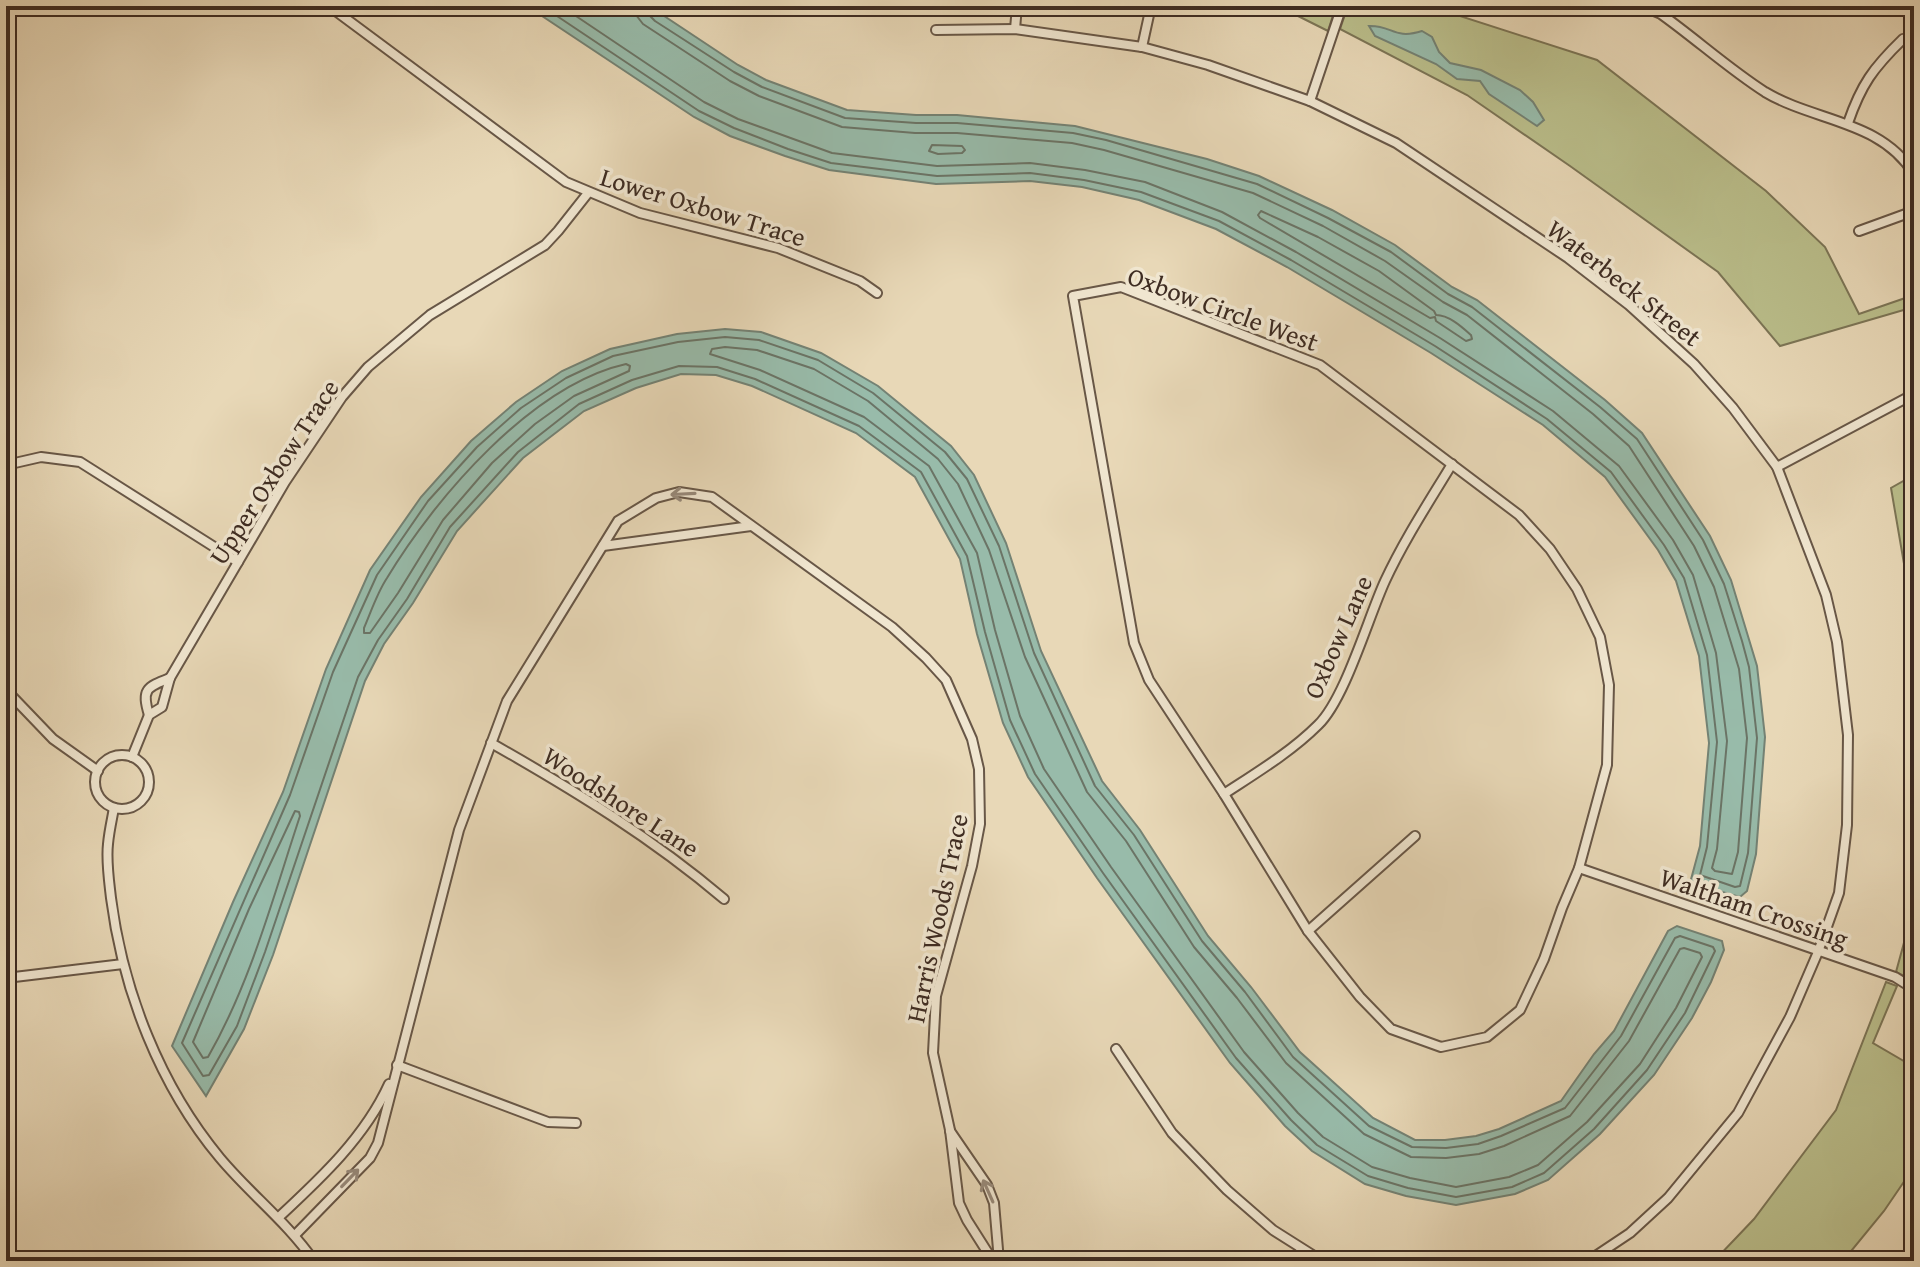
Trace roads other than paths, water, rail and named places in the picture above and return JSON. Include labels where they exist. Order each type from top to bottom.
[{"type":"street","name":"Lower Oxbow Trace","points":[[329,6],[566,182],[640,213],[778,248],[860,281],[877,293]]},
{"type":"street","points":[[1015,29],[1017,6]]},
{"type":"street","points":[[1142,47],[1151,6]]},
{"type":"street","points":[[1310,101],[1342,6]]},
{"type":"street","points":[[1642,6],[1661,14],[1765,92],[1794,107],[1848,123],[1882,139],[1905,159],[1914,174]]},
{"type":"street","name":"Waterbeck Street","points":[[936,30],[1015,29],[1142,47],[1208,65],[1310,101],[1396,143],[1580,267],[1629,305],[1694,364],[1733,408],[1777,467],[1826,595],[1837,642],[1848,735],[1847,825],[1839,893],[1790,1017],[1738,1113],[1668,1198],[1630,1233],[1588,1261]]},
{"type":"street","points":[[1848,123],[1857,97],[1875,66],[1903,39]]},
{"type":"street","name":"Upper Oxbow Trace","points":[[132,757],[149,715],[162,707],[170,678],[285,482],[342,397],[368,367],[430,315],[545,245],[588,193]]},
{"type":"street","points":[[1859,231],[1914,211]]},
{"type":"street","name":"Oxbow Circle West","points":[[1121,287],[1320,365],[1519,515],[1550,549],[1577,589],[1600,637],[1609,685],[1607,765],[1579,868],[1544,959],[1520,1010],[1487,1037],[1441,1047],[1391,1029],[1360,997],[1308,931],[1224,794],[1149,680],[1134,643],[1073,296],[1121,287]]},
{"type":"street","points":[[1777,467],[1914,394]]},
{"type":"street","points":[[6,465],[41,457],[80,462],[238,562]]},
{"type":"street","name":"Oxbow Lane","points":[[1224,794],[1277,759],[1320,724],[1338,695],[1386,580],[1452,464]]},
{"type":"street","name":"Harris Woods Trace","points":[[296,1234],[370,1158],[378,1143],[459,830],[507,701],[618,521],[656,498],[679,492],[712,497],[892,627],[946,680],[972,739],[979,769],[980,824],[972,866],[936,996],[933,1053],[950,1130],[959,1203],[996,1261]]},
{"type":"street","points":[[603,546],[751,526]]},
{"type":"street","name":"Upper Oxbow Trace","points":[[149,715],[144,701],[146,692],[152,685],[170,678]]},
{"type":"street","points":[[6,690],[53,739],[98,771]]},
{"type":"street","name":"Woodshore Lane","points":[[491,743],[621,820],[724,899]]},
{"type":"street","points":[[115,756],[132,757],[146,768],[150,779],[149,790],[143,800],[133,807],[114,808],[105,803],[97,791],[95,782],[98,771],[106,760],[115,756]]},
{"type":"street","points":[[114,808],[107,845],[113,916],[123,964],[152,1045],[191,1121],[222,1161],[296,1234],[314,1261]]},
{"type":"street","points":[[1308,931],[1415,836]]},
{"type":"street","name":"Waltham Crossing","points":[[1579,868],[1895,977],[1914,989]]},
{"type":"street","points":[[6,978],[123,964]]},
{"type":"street","points":[[1116,1049],[1172,1133],[1227,1190],[1273,1230],[1322,1261]]},
{"type":"street","points":[[397,1065],[548,1122],[576,1123]]},
{"type":"street","name":"Harris Woods Trace","points":[[279,1217],[317,1182],[361,1132],[382,1099],[397,1065]]},
{"type":"street","name":"Harris Woods Trace","points":[[950,1130],[987,1185],[994,1203],[996,1261]]},
{"type":"street","points":[[1293,1261],[1301,1250]]},
{"type":"water","points":[[527,6],[649,6],[766,80],[847,110],[957,115],[1075,126],[1207,159],[1259,176],[1332,210],[1395,245],[1452,287],[1477,300],[1605,400],[1642,433],[1710,536],[1731,580],[1757,666],[1765,737],[1756,854],[1747,891],[1740,897],[1690,883],[1700,846],[1709,743],[1699,656],[1676,581],[1658,550],[1605,477],[1543,425],[1431,353],[1287,267],[1216,229],[1139,200],[1082,187],[1030,181],[936,184],[829,170],[785,156],[730,136],[694,117]]},
{"type":"water","points":[[1369,26],[1405,34],[1422,31],[1432,37],[1439,52],[1450,63],[1481,70],[1520,90],[1533,102],[1544,120],[1537,126],[1489,94],[1480,81],[1457,79],[1436,64],[1375,36]]},
{"type":"water","points":[[725,329],[761,332],[821,353],[878,386],[951,446],[974,475],[1006,543],[1041,651],[1102,781],[1140,830],[1208,936],[1300,1052],[1373,1118],[1415,1140],[1445,1140],[1499,1129],[1561,1101],[1614,1031],[1668,931],[1677,926],[1722,941],[1724,950],[1692,1018],[1654,1075],[1600,1134],[1548,1180],[1515,1194],[1456,1205],[1406,1196],[1365,1184],[1312,1151],[1285,1126],[1230,1063],[1028,777],[1003,723],[977,634],[960,559],[915,477],[856,433],[752,386],[716,375],[681,374],[636,388],[584,411],[523,458],[457,531],[384,644],[365,681],[273,955],[244,1029],[206,1096],[172,1046],[283,792],[326,669],[370,570],[421,497],[471,441],[516,402],[562,371],[610,349],[677,334]]}]
